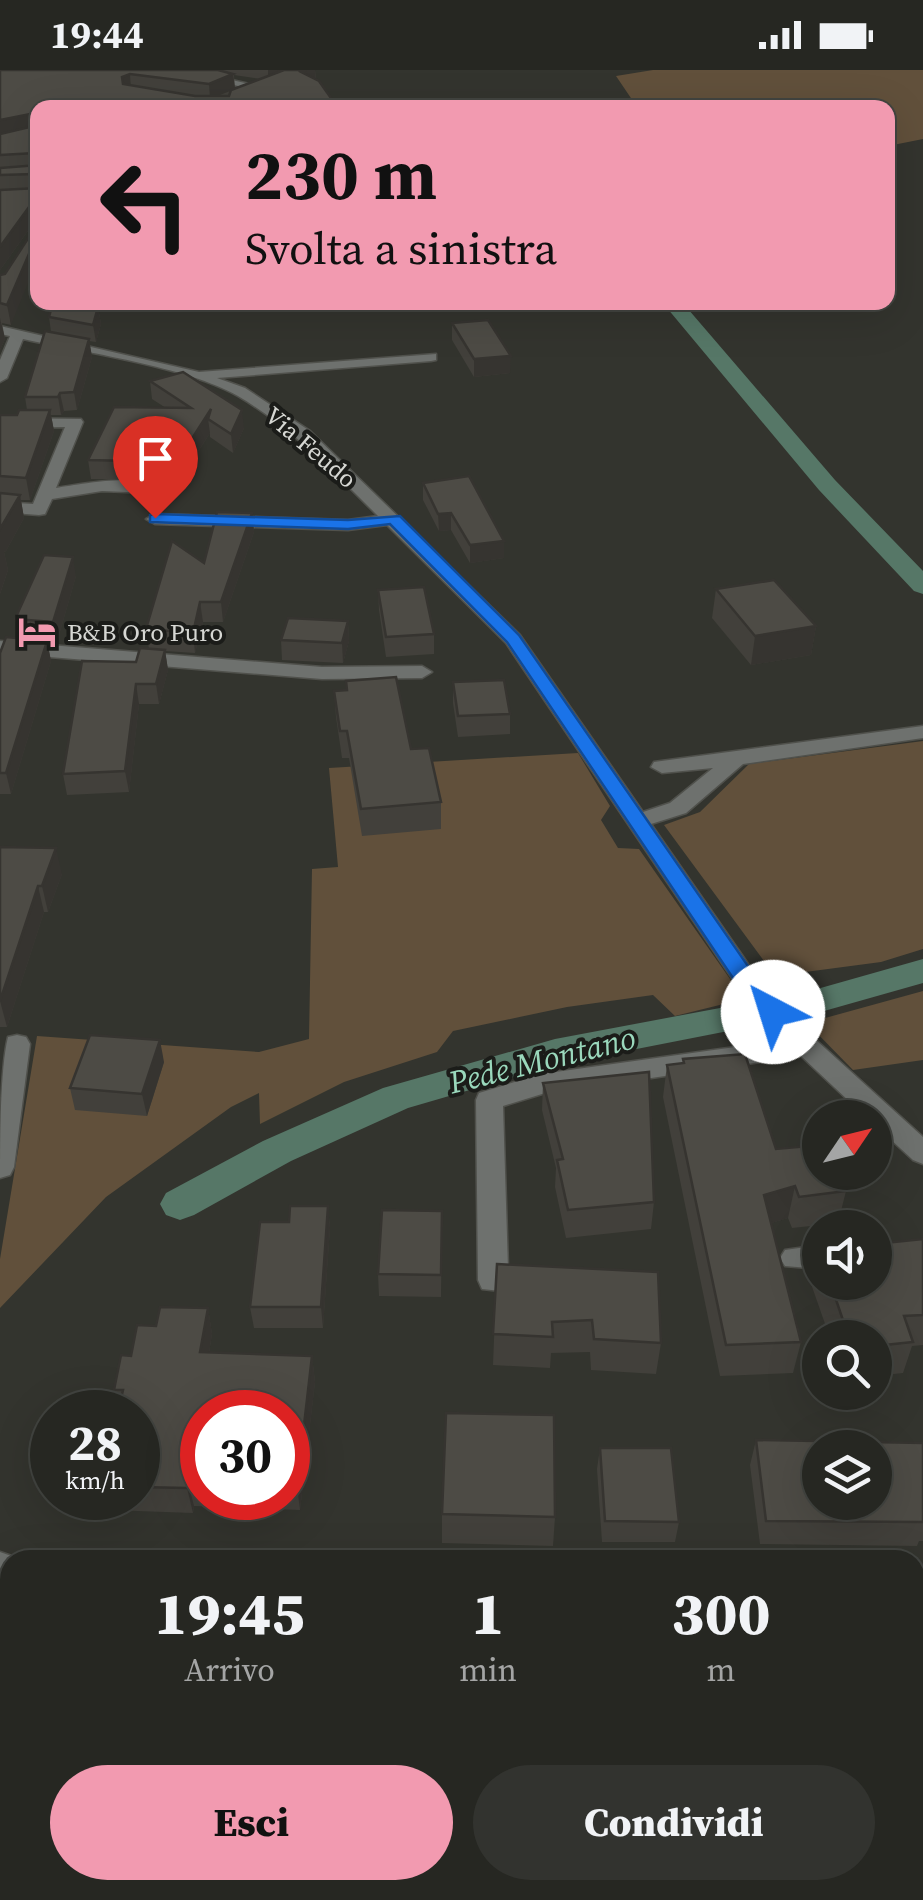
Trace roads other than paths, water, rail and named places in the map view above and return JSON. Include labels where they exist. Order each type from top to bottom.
[{"type":"street","points":[[174,70],[258,87],[274,86]]},
{"type":"street","points":[[227,100],[258,87]]},
{"type":"street","points":[[0,378],[9,332]]},
{"type":"street","name":"Via Feudo","points":[[9,332],[145,359],[240,392],[304,434],[513,639],[751,987],[801,1041],[923,1153]]},
{"type":"street","points":[[194,376],[431,357]]},
{"type":"street","points":[[0,423],[74,422],[39,510],[0,507]]},
{"type":"street","points":[[47,494],[102,486],[151,488]]},
{"type":"street","points":[[155,518],[348,525],[394,519]]},
{"type":"street","points":[[0,647],[322,674],[422,672]]},
{"type":"street","points":[[662,767],[923,732]]},
{"type":"street","points":[[638,821],[678,808],[737,759]]},
{"type":"street","points":[[550,1283],[492,1280],[489,1100],[541,1084],[801,1041]]},
{"type":"street","points":[[0,1167],[17,1044]]},
{"type":"waterway","name":"Pede Montano","points":[[678,310],[827,485],[923,586]]},
{"type":"waterway","name":"Pede Montano","points":[[180,1204],[277,1151],[396,1098],[555,1052],[810,1003],[923,971]]},
{"type":"place","name":"B&B Oro Puro","points":[[37,632]]}]
